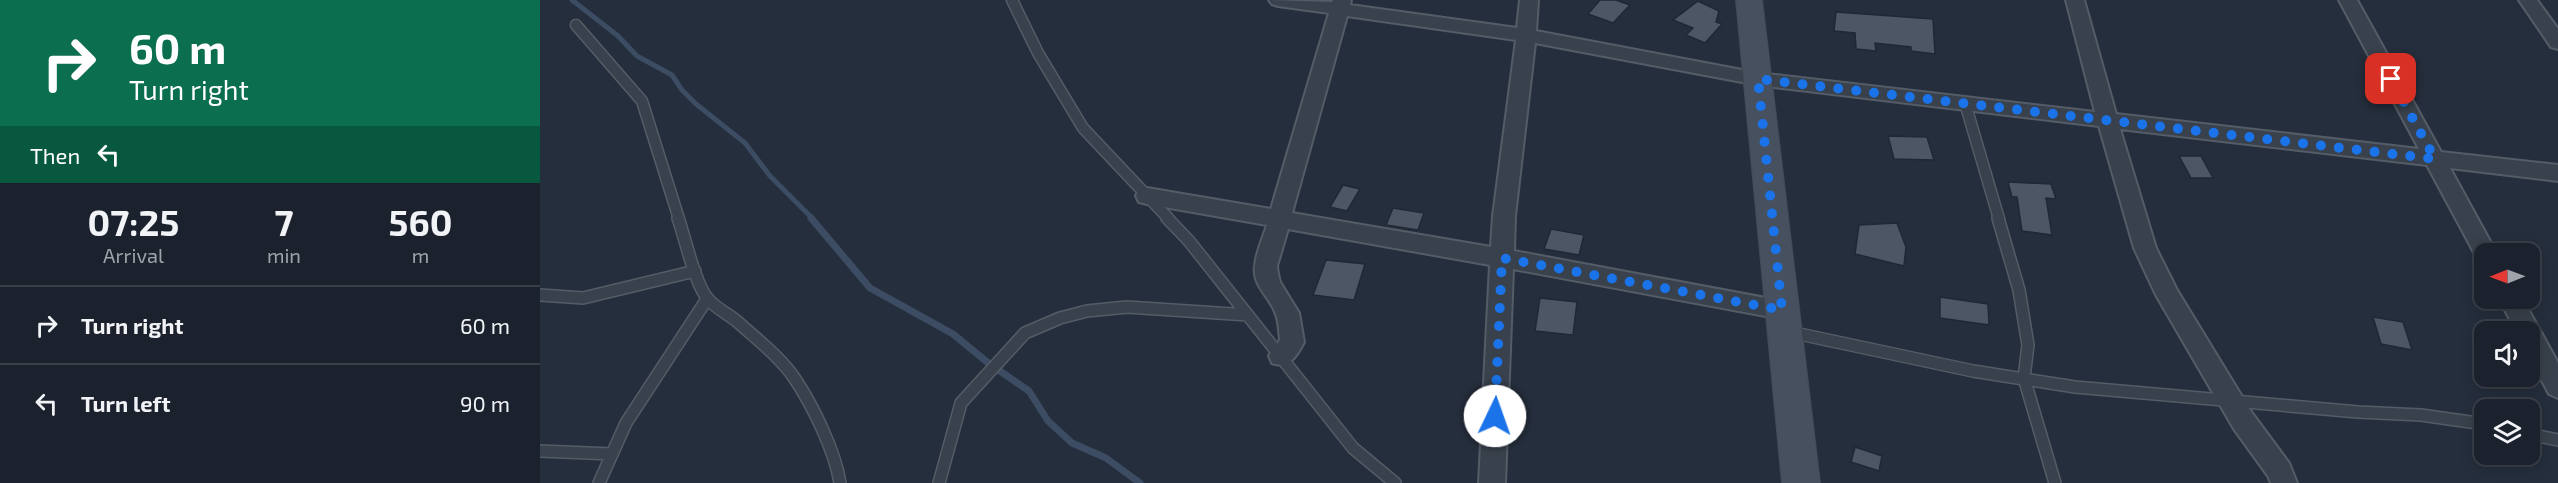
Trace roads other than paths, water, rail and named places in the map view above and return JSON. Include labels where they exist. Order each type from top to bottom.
[{"type":"street","points":[[1278,0],[1340,5],[1526,35],[1758,79],[2558,174]]},
{"type":"street","points":[[1492,483],[1504,216],[1529,0]]},
{"type":"street","points":[[1749,0],[1801,483]]},
{"type":"street","points":[[2076,0],[2145,248],[2168,295],[2231,400],[2280,471],[2284,483]]},
{"type":"street","points":[[2348,0],[2480,243]]},
{"type":"street","points":[[2528,0],[2558,43]]},
{"type":"street","points":[[1281,356],[1292,342],[1290,324],[1284,304],[1267,284],[1266,266],[1340,5]]},
{"type":"street","points":[[1147,196],[1502,258],[1783,320]]},
{"type":"street","points":[[2540,354],[2558,387]]},
{"type":"lane","points":[[1012,0],[1038,53],[1083,128],[1189,241],[1353,448],[1395,483]]},
{"type":"lane","points":[[576,26],[642,101],[695,271],[707,298],[737,321],[778,359],[795,379],[828,442],[837,465],[840,483]]},
{"type":"lane","points":[[1965,103],[2019,290],[2028,345],[2024,378],[2055,483]]},
{"type":"lane","points":[[540,295],[583,298],[695,271]]},
{"type":"lane","points":[[599,483],[626,423],[707,298]]},
{"type":"lane","points":[[939,483],[961,404],[1025,333],[1069,315],[1127,307],[1248,315]]},
{"type":"lane","points":[[1783,320],[1973,371],[2075,387],[2358,412],[2445,416],[2474,422]]},
{"type":"lane","points":[[2540,436],[2558,440]]},
{"type":"lane","points":[[540,451],[612,454]]},
{"type":"waterway","points":[[572,0],[618,36],[637,56],[672,75],[682,90],[696,104],[745,143],[770,176],[813,219]]},
{"type":"waterway","points":[[811,218],[870,288],[953,334],[987,362],[1029,391],[1048,421],[1072,443],[1106,458],[1140,483]]}]
